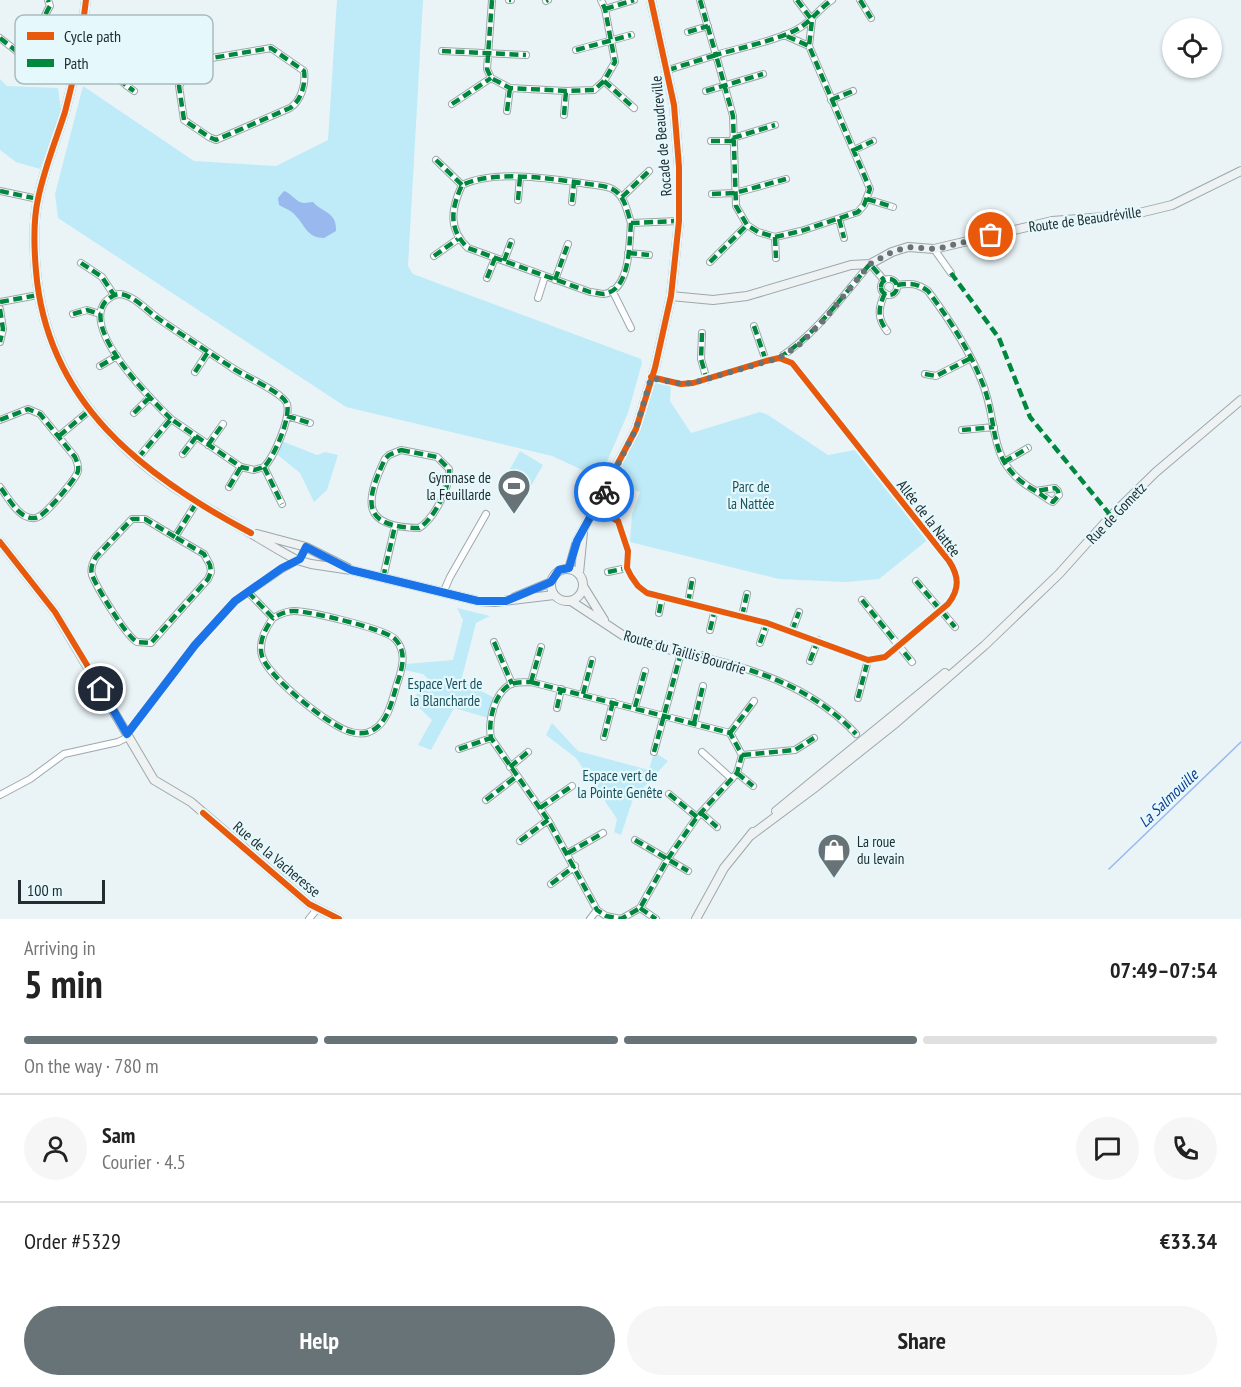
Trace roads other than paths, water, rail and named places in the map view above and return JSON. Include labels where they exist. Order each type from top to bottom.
[{"type":"street","points":[[44,15],[50,6],[48,0]]},
{"type":"street","points":[[84,15],[86,0]]},
{"type":"street","points":[[492,0],[488,54],[488,69],[491,78],[510,88],[566,91],[594,90],[604,81],[615,62],[605,9],[601,0]]},
{"type":"street","points":[[605,9],[634,0]]},
{"type":"street","name":"Rocade de Beaudreville","points":[[569,568],[577,541],[636,429],[663,335],[671,296],[679,221],[679,167],[674,105],[651,0]]},
{"type":"street","points":[[709,0],[700,1],[733,116],[736,206],[747,225],[758,232],[775,237],[858,212],[867,199],[870,189],[809,46],[812,20],[819,9],[832,0]]},
{"type":"street","points":[[797,0],[812,20]]},
{"type":"street","points":[[860,0],[872,18]]},
{"type":"street","points":[[668,70],[784,35],[812,20]]},
{"type":"street","points":[[688,32],[708,26]]},
{"type":"street","points":[[576,50],[631,35]]},
{"type":"street","points":[[784,35],[809,46]]},
{"type":"street","points":[[0,38],[15,50]]},
{"type":"street","points":[[180,84],[184,120],[216,140],[290,108],[296,104],[306,80],[304,71],[270,48],[213,58]]},
{"type":"street","points":[[442,51],[526,56]]},
{"type":"street","points":[[706,91],[763,74]]},
{"type":"street","points":[[452,104],[491,78]]},
{"type":"street","points":[[604,81],[634,108]]},
{"type":"street","points":[[72,84],[38,199],[35,258],[38,295],[57,356],[76,393],[112,436],[164,480],[197,502],[297,560],[319,566],[351,570],[478,601],[506,601],[554,595],[562,600],[571,601],[579,596],[583,586],[579,573],[569,568],[555,573],[551,582],[554,595]]},
{"type":"street","points":[[123,84],[134,91]]},
{"type":"street","points":[[507,111],[510,88]]},
{"type":"street","points":[[564,115],[566,91]]},
{"type":"street","points":[[831,100],[853,91]]},
{"type":"street","points":[[711,141],[733,139],[775,125]]},
{"type":"street","points":[[854,150],[873,141]]},
{"type":"street","points":[[436,160],[462,185]]},
{"type":"street","points":[[622,197],[649,171]]},
{"type":"street","name":"Route de Beaudréville","points":[[870,264],[903,248],[934,249],[1052,221],[1131,215],[1172,205],[1241,171]]},
{"type":"street","points":[[518,200],[520,177]]},
{"type":"street","points":[[520,177],[541,177],[611,188],[622,197],[631,223],[627,267],[620,285],[604,294],[590,292],[468,248],[458,239],[453,227],[455,201],[462,185],[474,179],[520,177]]},
{"type":"street","points":[[712,194],[735,193],[786,179]]},
{"type":"street","points":[[572,202],[574,182]]},
{"type":"street","points":[[0,191],[38,199]]},
{"type":"street","points":[[867,199],[892,207]]},
{"type":"street","points":[[839,219],[844,238]]},
{"type":"street","points":[[631,223],[679,221]]},
{"type":"street","points":[[710,262],[747,225]]},
{"type":"street","points":[[775,237],[776,258]]},
{"type":"street","points":[[434,256],[458,239]]},
{"type":"street","points":[[504,261],[511,242]]},
{"type":"street","points":[[555,280],[568,244]]},
{"type":"street","points":[[934,249],[951,273]]},
{"type":"street","points":[[628,253],[649,255]]},
{"type":"street","points":[[487,278],[495,258]]},
{"type":"street","points":[[81,263],[102,277],[114,295]]},
{"type":"street","points":[[671,296],[713,300],[747,296],[852,265],[870,264]]},
{"type":"street","points":[[870,264],[885,280]]},
{"type":"street","points":[[651,378],[681,384],[707,380],[779,358],[799,345],[823,321],[870,264]]},
{"type":"street","points":[[538,298],[545,276]]},
{"type":"street","points":[[892,279],[897,285],[897,291],[892,294],[885,293],[881,287],[885,280],[892,279]]},
{"type":"street","points":[[897,285],[910,283],[920,285],[928,291],[944,313],[971,358],[990,403],[996,445],[1004,462],[1026,486],[1036,491]]},
{"type":"street","points":[[612,290],[631,328]]},
{"type":"street","points":[[885,293],[879,306],[879,313],[881,323],[887,331]]},
{"type":"street","points":[[121,294],[136,301],[246,378],[280,395],[287,404],[287,416],[277,447],[264,467],[254,470],[241,468],[196,437],[171,419],[127,372],[103,326],[100,314],[104,303],[114,295],[121,294]]},
{"type":"street","points":[[0,302],[38,295]]},
{"type":"street","points":[[0,309],[3,329],[0,342]]},
{"type":"street","points":[[73,314],[87,310],[100,314]]},
{"type":"street","points":[[754,326],[765,361]]},
{"type":"street","points":[[702,333],[701,359],[707,380]]},
{"type":"street","points":[[195,372],[208,352]]},
{"type":"street","points":[[100,366],[117,356]]},
{"type":"street","name":"Allée de la Nattée","points":[[779,358],[792,363],[955,570],[958,579],[954,597],[941,611],[885,657],[868,660]]},
{"type":"street","points":[[925,374],[936,376],[971,358]]},
{"type":"street","points":[[134,413],[150,397]]},
{"type":"street","name":"Rue de Gometz","points":[[696,919],[724,868],[750,836],[845,758],[926,697],[985,645],[996,632],[1052,581],[1156,472],[1241,400]]},
{"type":"street","points":[[0,420],[28,409],[40,414],[78,463],[77,475],[45,513],[38,517],[25,516],[0,487]]},
{"type":"street","points":[[59,436],[89,411]]},
{"type":"street","points":[[287,416],[310,423]]},
{"type":"street","points":[[138,458],[171,419]]},
{"type":"street","points":[[208,445],[223,424]]},
{"type":"street","points":[[962,430],[994,427]]},
{"type":"street","points":[[183,454],[196,437]]},
{"type":"street","points":[[1004,462],[1028,448]]},
{"type":"street","points":[[400,450],[437,457],[449,468],[449,483],[428,520],[419,528],[395,526],[375,517],[371,508],[372,497],[385,459],[389,454],[400,450]]},
{"type":"street","points":[[264,467],[282,504]]},
{"type":"street","points":[[229,487],[241,468]]},
{"type":"street","points":[[175,537],[197,502]]},
{"type":"street","points":[[595,509],[618,521],[628,552],[627,568],[638,586],[647,593],[767,623],[868,660],[858,698]]},
{"type":"street","points":[[443,593],[486,514]]},
{"type":"street","points":[[140,517],[145,519],[175,537],[204,554],[211,572],[208,579],[180,608],[157,638],[151,643],[137,642],[131,639],[92,576],[93,563],[132,519],[140,517]]},
{"type":"street","points":[[383,578],[395,526]]},
{"type":"street","name":"Rocade de Beaudreville","points":[[579,573],[584,530]]},
{"type":"street","points":[[250,533],[306,547],[351,570]]},
{"type":"street","name":"Rue de la Vacheresse","points":[[0,542],[55,612],[154,780],[191,802],[293,891],[339,919]]},
{"type":"street","points":[[0,795],[30,778],[64,754],[118,742],[127,735],[195,645],[235,601],[282,568],[300,559],[306,547]]},
{"type":"street","points":[[282,568],[283,553]]},
{"type":"street","points":[[608,572],[627,568]]},
{"type":"street","points":[[688,603],[692,581]]},
{"type":"street","points":[[916,581],[955,627]]},
{"type":"street","points":[[506,601],[551,582]]},
{"type":"street","name":"Route du Taillis Bourdrie","points":[[583,586],[605,623]]},
{"type":"street","points":[[248,592],[273,618]]},
{"type":"street","points":[[742,616],[747,594]]},
{"type":"street","points":[[659,613],[662,597]]},
{"type":"street","points":[[862,600],[912,662]]},
{"type":"street","name":"Route du Taillis Bourdrie","points":[[571,601],[624,636],[699,658],[703,655],[708,656],[710,659],[736,665],[786,683],[817,700],[845,722],[856,734]]},
{"type":"street","points":[[710,630],[715,609]]},
{"type":"street","points":[[287,611],[296,611],[379,630],[395,639],[400,646],[403,665],[387,712],[380,725],[373,731],[357,734],[342,729],[316,712],[276,676],[266,664],[261,648],[262,637],[273,618],[287,611]]},
{"type":"street","points":[[792,631],[799,612]]},
{"type":"street","points":[[760,644],[767,623]]},
{"type":"street","points":[[810,661],[818,640]]},
{"type":"street","points":[[494,642],[512,684]]},
{"type":"street","points":[[531,682],[541,647]]},
{"type":"street","points":[[654,752],[681,653]]},
{"type":"street","points":[[583,694],[592,660]]},
{"type":"street","points":[[634,707],[645,670]]},
{"type":"street","points":[[531,682],[730,732],[742,755],[735,776],[699,815],[667,860],[640,908],[621,919],[606,916],[597,910],[548,820],[491,738],[490,730],[497,699],[512,684],[531,682]]},
{"type":"street","points":[[694,723],[703,686]]},
{"type":"street","points":[[556,708],[561,688]]},
{"type":"street","points":[[730,732],[754,701]]},
{"type":"street","points":[[604,737],[613,702]]},
{"type":"street","points":[[459,749],[491,738]]},
{"type":"street","points":[[742,755],[795,750],[814,738]]},
{"type":"street","points":[[510,767],[528,752]]},
{"type":"street","points":[[702,752],[753,786]]},
{"type":"street","points":[[486,800],[517,776]]},
{"type":"street","points":[[540,808],[572,786]]},
{"type":"street","points":[[669,794],[717,828]]},
{"type":"street","points":[[520,841],[548,820]]},
{"type":"street","points":[[568,853],[603,833]]},
{"type":"street","points":[[635,840],[688,871]]},
{"type":"street","points":[[551,884],[575,866]]},
{"type":"street","points":[[309,919],[318,908]]},
{"type":"street","points":[[640,908],[656,919]]},
{"type":"street","points":[[590,919],[597,910]]},
{"type":"water","points":[[284,191],[301,203],[313,202],[329,213],[336,225],[336,231],[324,238],[310,233],[293,213],[279,205],[278,198]]},
{"type":"waterway","name":"La Salmouille","points":[[1109,869],[1241,742]]},
{"type":"place","name":"Gymnase de la Feuillarde","points":[[514,515]]},
{"type":"place","name":"La roue du levain","points":[[834,879]]},
{"type":"park label","name":"Parc de la Nattée","points":[[751,494]]},
{"type":"park label","name":"Espace Vert de la Blancharde","points":[[445,692]]},
{"type":"park label","name":"Espace vert de la Pointe Genête","points":[[620,784]]}]
